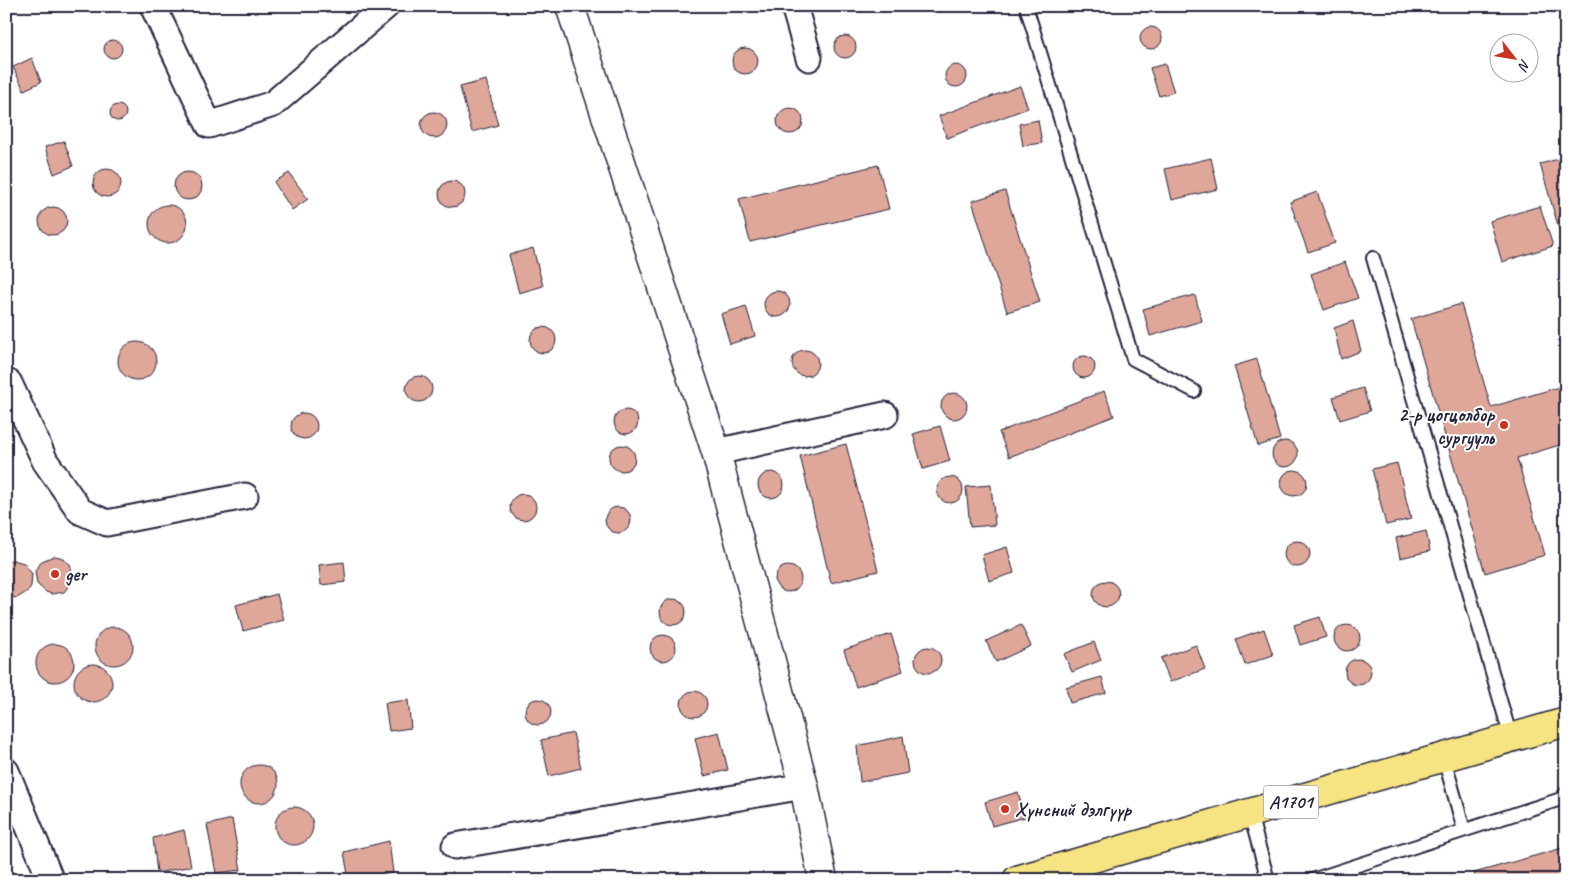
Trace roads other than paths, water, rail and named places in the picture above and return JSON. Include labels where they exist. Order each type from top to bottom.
[{"type":"main road","name":"A1701","points":[[1017,880],[1566,722]]},
{"type":"street","points":[[153,6],[208,125],[273,104],[386,6]]},
{"type":"street","points":[[570,6],[716,452],[804,786],[823,880]]},
{"type":"street","points":[[794,6],[809,58]]},
{"type":"street","points":[[7,381],[45,460],[80,511],[107,522],[245,496]]},
{"type":"street","points":[[716,452],[885,415]]},
{"type":"street","points":[[6,771],[49,880]]},
{"type":"street","points":[[455,846],[804,786]]},
{"type":"lane","points":[[1026,6],[1133,359],[1194,391]]},
{"type":"lane","points":[[1373,258],[1511,738]]},
{"type":"lane","points":[[1444,758],[1464,830]]},
{"type":"lane","points":[[1312,880],[1561,799],[1566,793]]},
{"type":"lane","points":[[1250,814],[1268,880]]},
{"type":"place","name":"2-р цогцолбор сургууль","points":[[1504,425]]},
{"type":"place","name":"ger","points":[[55,574]]},
{"type":"place","name":"Хүнсний дэлгүүр","points":[[1005,809]]}]
